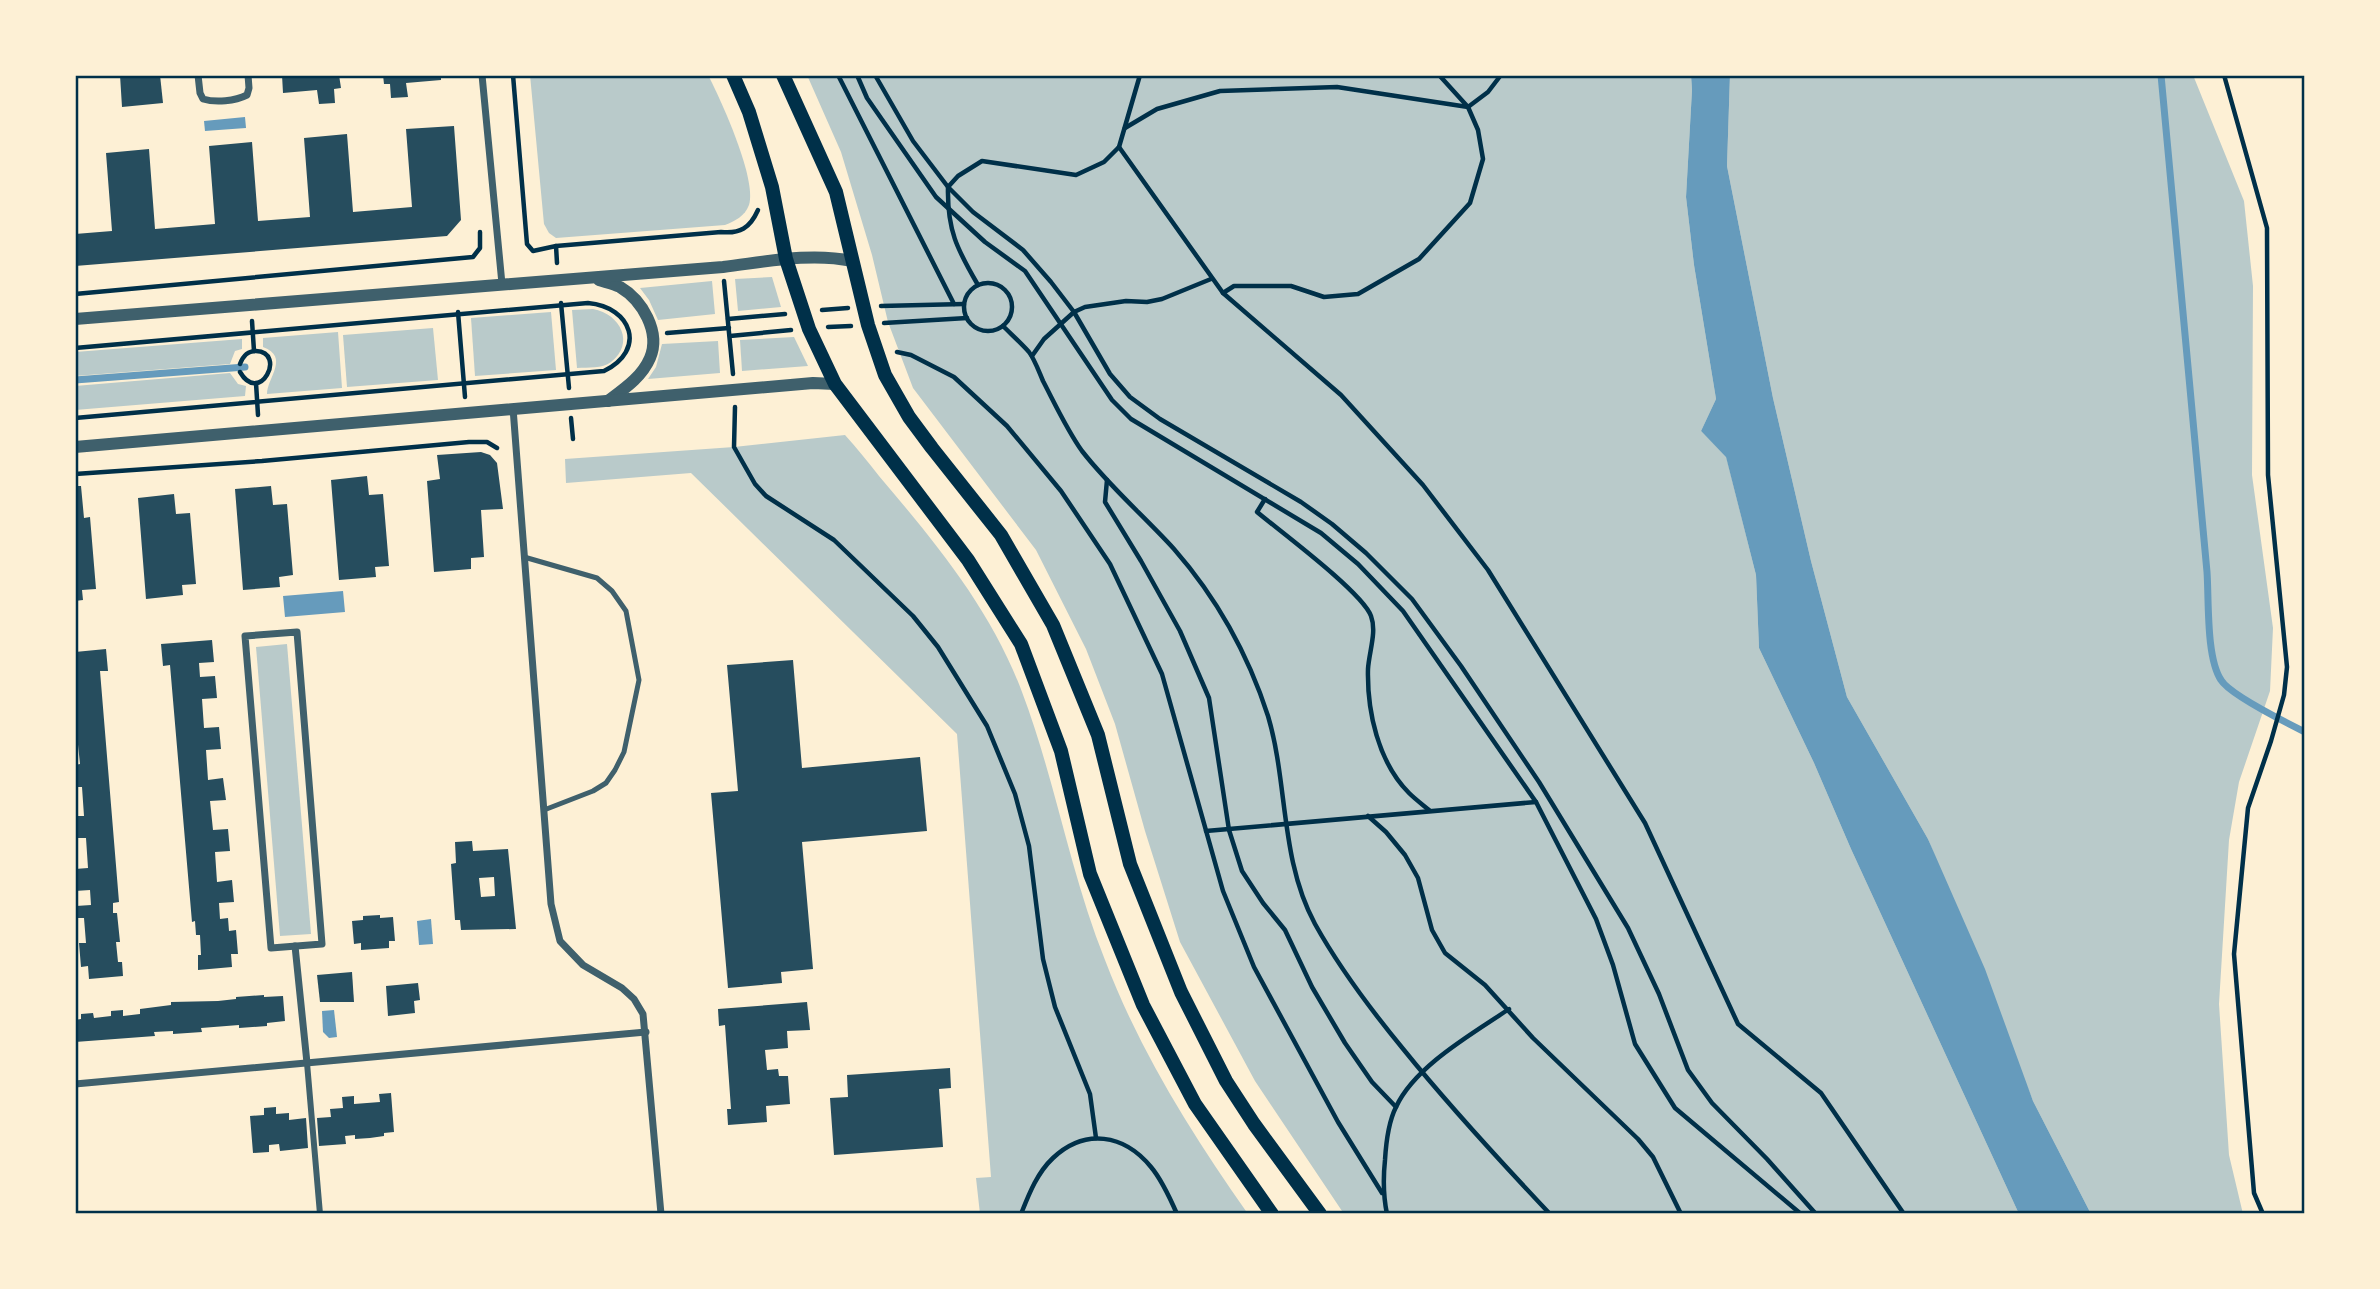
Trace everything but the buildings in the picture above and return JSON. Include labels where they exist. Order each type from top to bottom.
[{"type":"main road","points":[[733,75],[749,112],[772,187],[786,259],[809,329],[835,384],[968,560],[1020,644],[1061,751],[1090,874],[1143,1005],[1195,1104],[1272,1214]]},
{"type":"main road","points":[[783,75],[836,192],[852,261],[885,375],[909,417],[1001,535],[1054,625],[1098,735],[1130,864],[1181,992],[1226,1081],[1254,1125],[1320,1214]]},
{"type":"street","points":[[198,75],[200,93],[203,99],[210,101],[240,99],[247,95],[248,75]]},
{"type":"street","points":[[482,75],[502,284]]},
{"type":"street","points":[[75,319],[723,267],[786,259],[829,256],[852,261]]},
{"type":"street","points":[[588,278],[619,286],[641,305],[654,335],[651,357],[637,379],[608,401]]},
{"type":"street","points":[[75,447],[734,389],[835,384]]},
{"type":"street","points":[[513,408],[551,904],[560,941],[583,965],[622,988],[634,999],[643,1014],[661,1214]]},
{"type":"street","points":[[297,632],[323,944],[295,946],[271,948],[245,636],[297,632]]},
{"type":"street","points":[[295,946],[320,1214]]},
{"type":"street","points":[[75,1084],[646,1032]]},
{"type":"lane","points":[[524,557],[597,578],[612,591],[626,611],[639,680],[624,752],[606,783],[593,791],[544,810]]},
{"type":"path","points":[[513,75],[527,244],[533,251],[556,246],[733,233],[743,230],[752,222],[760,200]]},
{"type":"path","points":[[838,75],[954,304]]},
{"type":"path","points":[[857,75],[867,98],[936,197],[985,242],[1025,271],[1112,400],[1131,419],[1321,533],[1358,564],[1403,611],[1536,802],[1596,919],[1613,965],[1635,1044],[1653,1075],[1675,1108],[1801,1214]]},
{"type":"path","points":[[875,75],[913,141],[947,187],[973,212],[1023,250],[1051,282],[1074,312],[1110,374],[1129,397],[1160,419],[1301,502],[1332,524],[1412,599],[1539,782],[1628,928],[1659,994],[1688,1070],[1712,1103],[1815,1213]]},
{"type":"path","points":[[978,285],[958,251],[948,222],[947,187],[958,176],[982,161],[1076,175],[1104,162],[1119,147],[1140,75]]},
{"type":"path","points":[[1223,293],[1234,286],[1291,286],[1324,298],[1358,293],[1419,258],[1470,203],[1483,159],[1478,130],[1468,107],[1439,75]]},
{"type":"path","points":[[1125,128],[1157,109],[1220,91],[1337,87],[1468,107],[1488,92],[1501,75]]},
{"type":"path","points":[[2224,75],[2267,228],[2268,475],[2287,667],[2284,695],[2272,741],[2248,808],[2234,954],[2254,1193],[2263,1214]]},
{"type":"path","points":[[1119,147],[1223,293],[1341,395],[1423,485],[1488,570],[1645,823],[1738,1024],[1821,1093],[1905,1214]]},
{"type":"path","points":[[75,293],[473,257],[480,248],[480,227]]},
{"type":"path","points":[[556,246],[573,439]]},
{"type":"path","points":[[454,258],[469,442]]},
{"type":"path","points":[[723,267],[734,389],[734,447],[755,484],[766,496],[834,540],[913,616],[938,647],[987,726],[1015,794],[1029,846],[1043,959],[1055,1007],[1090,1094],[1096,1138]]},
{"type":"path","points":[[1031,356],[1044,339],[1074,312],[1085,307],[1162,299],[1211,279]]},
{"type":"path","points":[[992,284],[1003,289],[1010,298],[1012,309],[1003,326],[983,331],[967,318],[964,304],[967,296],[978,285],[992,284]]},
{"type":"path","points":[[75,348],[561,304],[602,304],[619,315],[627,325],[631,337],[624,359],[604,371],[75,418]]},
{"type":"path","points":[[1003,326],[1031,356],[1056,407],[1081,449],[1173,549],[1202,584],[1228,624],[1250,667],[1268,717],[1279,763],[1286,826],[1299,880],[1313,921],[1339,964],[1370,1008],[1422,1072],[1490,1151],[1550,1214]]},
{"type":"path","points":[[654,335],[729,328]]},
{"type":"path","points":[[876,349],[911,355],[954,377],[1007,426],[1068,502],[1110,564],[1162,674],[1223,891],[1254,967],[1338,1122],[1382,1193]]},
{"type":"path","points":[[240,364],[243,357],[254,351],[262,352],[271,365],[264,380],[256,383],[247,381],[240,372]]},
{"type":"path","points":[[75,474],[262,461],[469,442],[487,442],[496,448]]},
{"type":"path","points":[[1107,480],[1105,502],[1180,631],[1209,698],[1229,830],[1242,872],[1285,930],[1312,987],[1338,1032],[1372,1082],[1396,1107]]},
{"type":"path","points":[[1265,499],[1257,512],[1345,585],[1364,603],[1372,618],[1373,636],[1368,669],[1376,734],[1387,761],[1408,792],[1429,810]]},
{"type":"path","points":[[1206,831],[1536,802]]},
{"type":"path","points":[[1368,816],[1386,832],[1412,867],[1418,878],[1432,930],[1446,953],[1485,985],[1533,1038],[1638,1139],[1653,1157],[1681,1214]]},
{"type":"path","points":[[1387,1214],[1382,1193],[1386,1142],[1396,1107],[1422,1072],[1509,1009]]},
{"type":"path","points":[[1021,1214],[1034,1183],[1052,1158],[1074,1143],[1096,1138],[1116,1140],[1135,1151],[1152,1168],[1178,1214]]},
{"type":"shaded area","points":[[530,75],[708,75],[743,159],[750,193],[747,209],[739,218],[725,225],[556,238],[544,224]]},
{"type":"shaded area","points":[[807,75],[1691,75],[1686,197],[1716,399],[1701,431],[1726,456],[1756,575],[1759,648],[2019,1214],[1344,1214],[1255,1081],[1180,942],[1115,724],[1086,649],[1036,550],[913,388],[888,322],[872,255],[841,152]]},
{"type":"shaded area","points":[[1730,75],[2193,75],[2244,201],[2253,286],[2252,475],[2273,628],[2270,691],[2239,782],[2229,840],[2219,1004],[2229,1155],[2243,1214],[2091,1214],[2033,1101],[1928,839],[1847,697],[1811,561],[1773,398],[1727,166]]},
{"type":"shaded area","points":[[772,277],[781,307],[738,311],[735,279]]},
{"type":"shaded area","points":[[712,281],[715,314],[658,320],[640,288]]},
{"type":"shaded area","points":[[593,309],[603,312],[617,323],[622,331],[622,347],[618,355],[607,364],[577,368],[572,310]]},
{"type":"shaded area","points":[[551,312],[556,370],[475,376],[471,318]]},
{"type":"shaded area","points":[[433,328],[438,380],[347,387],[343,335]]},
{"type":"shaded area","points":[[338,332],[342,388],[267,394],[276,362],[271,351],[263,347],[263,338]]},
{"type":"shaded area","points":[[794,337],[808,366],[742,371],[740,340]]},
{"type":"shaded area","points":[[242,339],[242,349],[235,351],[230,364],[75,376],[75,352]]},
{"type":"shaded area","points":[[718,341],[720,373],[648,379],[656,367],[662,344]]},
{"type":"shaded area","points":[[230,373],[238,384],[246,386],[245,396],[75,410],[75,386]]},
{"type":"shaded area","points":[[845,435],[941,551],[994,633],[1009,662],[1034,725],[1082,894],[1119,994],[1169,1092],[1248,1214],[980,1214],[976,1178],[991,1177],[957,734],[691,473],[566,483],[565,459],[734,447]]},
{"type":"shaded area","points":[[287,644],[311,934],[280,936],[256,647]]},
{"type":"water","points":[[1691,75],[1730,75],[1727,166],[1773,398],[1811,561],[1847,697],[1928,839],[1985,969],[2033,1101],[2091,1214],[2019,1214],[1759,648],[1756,575],[1726,457],[1701,431],[1716,399],[1686,197]]},
{"type":"water","points":[[245,117],[246,128],[205,131],[204,121]]},
{"type":"water","points":[[343,591],[345,612],[285,617],[283,596]]},
{"type":"water","points":[[431,919],[433,944],[419,945],[417,921]]},
{"type":"water","points":[[334,1010],[337,1037],[329,1038],[323,1032],[322,1011]]},
{"type":"waterway","points":[[2161,75],[2213,657],[2216,670],[2226,686],[2305,732]]},
{"type":"waterway","points":[[75,380],[245,367]]}]
